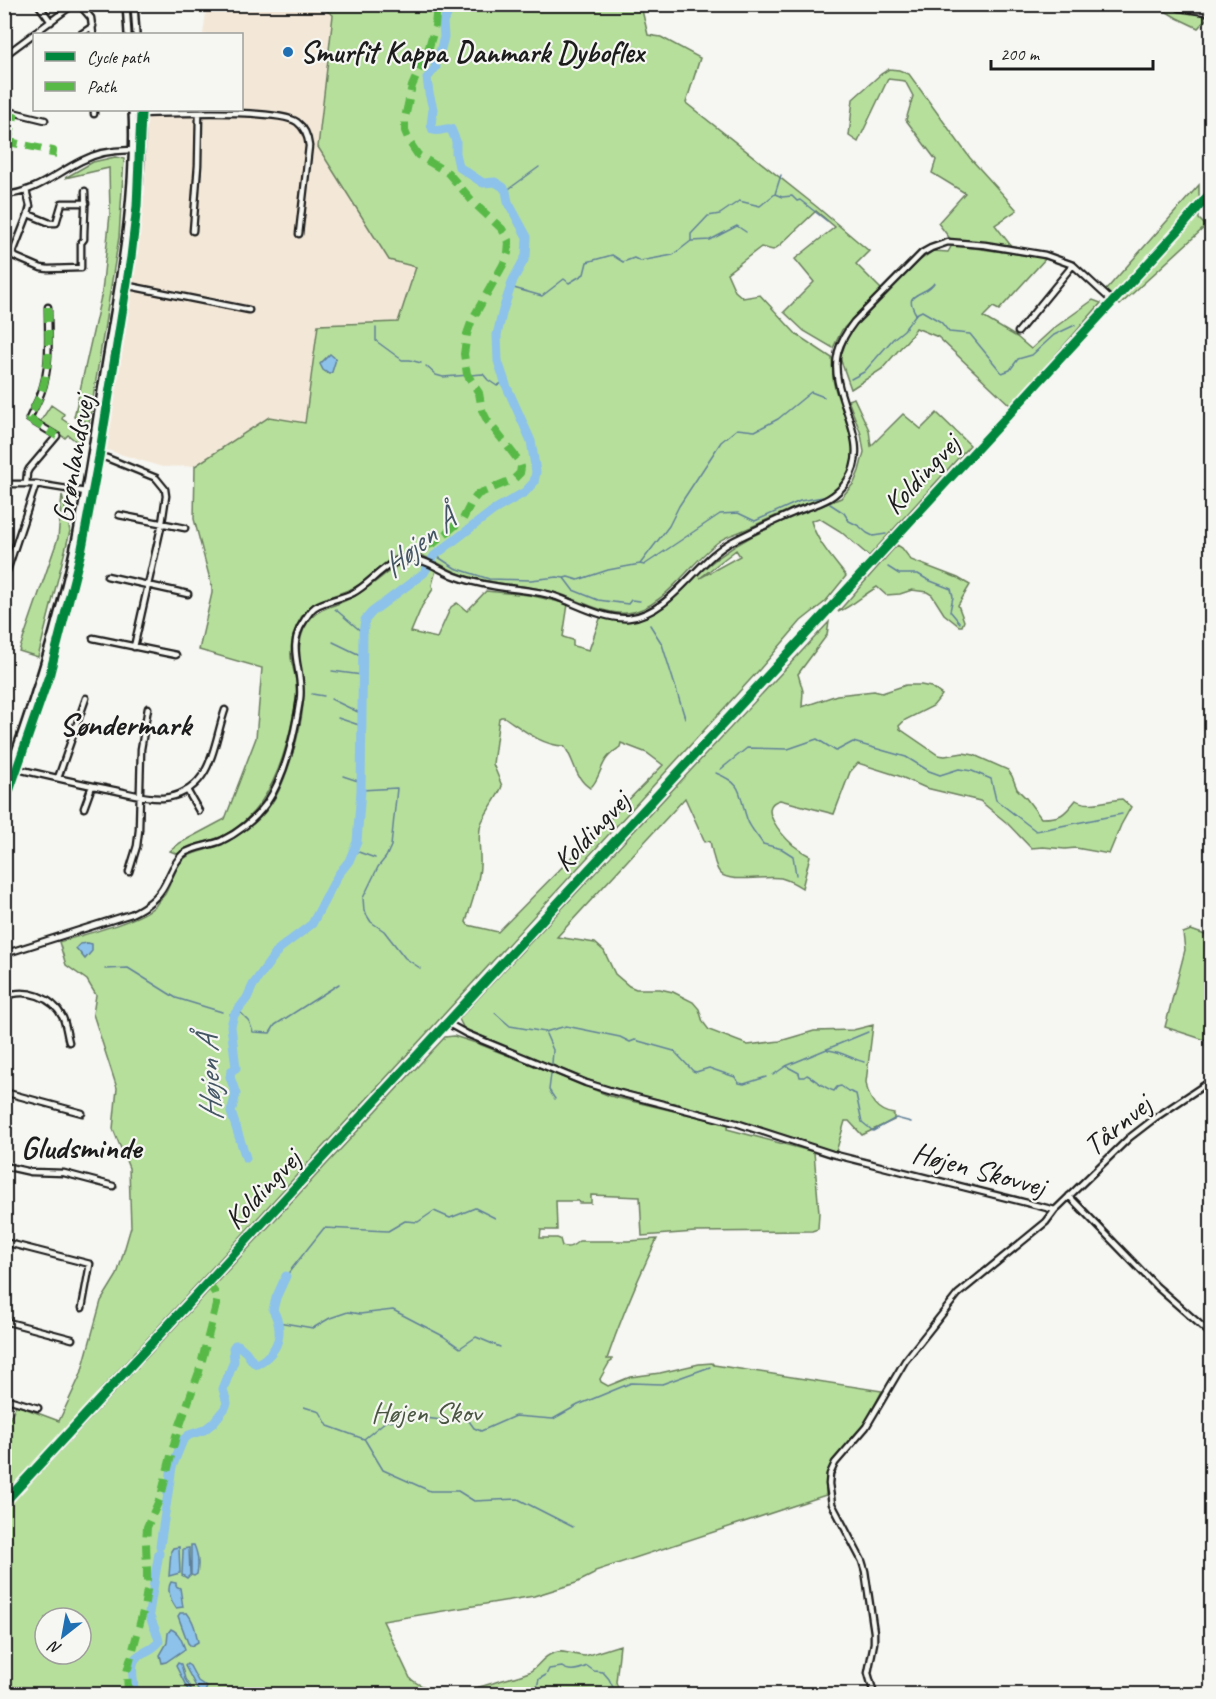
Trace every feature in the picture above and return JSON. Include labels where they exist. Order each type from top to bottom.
[{"type":"main road","name":"Koldingvej","points":[[4,1503],[1178,231],[1212,190]]},
{"type":"street","points":[[38,4],[51,22]]},
{"type":"street","points":[[79,4],[91,18],[93,33]]},
{"type":"street","points":[[126,4],[128,33]]},
{"type":"street","points":[[134,4],[136,33]]},
{"type":"street","points":[[1173,4],[1180,8],[1212,13]]},
{"type":"street","points":[[36,33],[72,5]]},
{"type":"street","points":[[82,33],[93,26]]},
{"type":"street","points":[[4,46],[7,54],[33,35]]},
{"type":"street","points":[[4,110],[45,120]]},
{"type":"street","points":[[133,112],[254,114],[286,117],[297,122],[307,135],[309,146],[300,234]]},
{"type":"street","name":"Grønlandsvej","points":[[4,783],[42,672],[73,551],[85,491],[129,213],[133,112]]},
{"type":"street","name":"Grønlandsvej","points":[[4,806],[48,681],[81,553],[127,286],[137,206],[141,112]]},
{"type":"street","points":[[193,231],[199,114]]},
{"type":"street","points":[[4,195],[40,185],[93,156],[116,151],[140,151]]},
{"type":"street","points":[[12,255],[30,206],[26,190]]},
{"type":"street","points":[[4,252],[48,269],[81,268],[81,243],[84,239],[86,214],[85,191]]},
{"type":"street","points":[[28,214],[50,224],[56,224],[62,203],[86,203]]},
{"type":"street","points":[[4,954],[131,914],[143,908],[160,893],[181,856],[188,851],[221,841],[234,834],[264,807],[275,787],[287,756],[300,697],[294,646],[301,624],[314,608],[355,592],[394,563],[414,559],[471,581],[553,596],[604,615],[627,618],[647,613],[657,608],[714,554],[731,542],[790,513],[823,503],[832,498],[847,481],[854,468],[857,451],[838,383],[836,369],[838,354],[854,322],[922,253],[948,242],[985,245],[1045,255],[1073,265],[1112,301]]},
{"type":"street","points":[[1018,332],[1073,265]]},
{"type":"street","points":[[119,284],[249,310]]},
{"type":"street","points":[[26,484],[29,469],[57,436],[29,419],[41,393],[46,372],[49,334],[48,307]]},
{"type":"street","points":[[91,455],[156,477],[166,496],[134,647]]},
{"type":"street","points":[[4,484],[36,484],[92,494]]},
{"type":"street","points":[[4,580],[36,484]]},
{"type":"street","points":[[120,515],[185,528]]},
{"type":"street","points":[[106,576],[188,594]]},
{"type":"street","points":[[93,638],[176,656]]},
{"type":"street","points":[[58,778],[86,698]]},
{"type":"street","points":[[129,872],[138,838],[141,749],[148,708]]},
{"type":"street","points":[[10,766],[140,796],[163,798],[176,795],[196,783],[206,769],[225,710]]},
{"type":"street","points":[[84,808],[92,786]]},
{"type":"street","points":[[187,790],[199,811]]},
{"type":"street","points":[[4,997],[20,993],[42,997],[55,1006],[63,1019],[69,1042]]},
{"type":"street","name":"Højen Skovvej","points":[[447,1023],[467,1034],[586,1083],[612,1091],[736,1123],[832,1154],[1055,1210],[1046,1222],[958,1294],[905,1360],[866,1427],[836,1463],[830,1474],[832,1504],[862,1560],[865,1571],[874,1632],[868,1673],[874,1695]]},
{"type":"street","name":"Tårnvej","points":[[1055,1210],[1129,1138],[1212,1080]]},
{"type":"street","points":[[4,1092],[82,1113]]},
{"type":"street","points":[[4,1166],[31,1172],[64,1173],[113,1186]]},
{"type":"street","name":"Højen Skovvej","points":[[1069,1196],[1156,1286],[1212,1335]]},
{"type":"street","points":[[4,1242],[90,1264],[82,1308]]},
{"type":"street","points":[[4,1321],[72,1339]]},
{"type":"street","points":[[4,1398],[38,1408]]},
{"type":"shaded area","points":[[207,5],[318,5],[333,15],[318,147],[416,266],[398,322],[318,325],[305,423],[269,417],[195,466],[162,467],[107,450],[145,189],[147,111],[243,111],[243,33],[203,33]]},
{"type":"green space","points":[[318,5],[645,5],[641,6],[648,35],[661,37],[700,58],[686,103],[869,251],[856,264],[882,290],[842,330],[833,348],[804,331],[784,312],[814,282],[795,259],[835,227],[816,211],[779,246],[773,250],[761,247],[727,273],[735,291],[743,298],[760,295],[797,335],[832,358],[834,384],[850,435],[853,456],[849,473],[834,491],[723,539],[665,594],[640,610],[627,613],[598,609],[542,589],[466,576],[419,555],[403,554],[392,558],[359,585],[317,602],[306,611],[297,625],[292,640],[291,655],[296,681],[295,704],[286,748],[273,782],[264,798],[240,825],[225,835],[188,847],[177,854],[170,851],[180,843],[225,819],[256,738],[262,668],[199,650],[212,587],[194,519],[195,466],[269,417],[305,423],[318,325],[398,322],[416,267],[389,260],[318,147],[333,15]]},
{"type":"green space","points":[[1155,5],[1181,5],[1210,15],[1198,28]]},
{"type":"green space","points":[[889,69],[909,74],[970,158],[1017,210],[995,225],[1012,247],[951,240],[938,223],[965,193],[932,173],[936,160],[906,120],[913,96],[905,81],[888,79],[858,142],[849,136],[853,99]]},
{"type":"green space","points":[[115,157],[124,159],[119,237],[89,423],[74,417],[102,292],[110,214],[109,168],[65,178],[93,162]]},
{"type":"green space","points":[[1199,185],[1199,219],[1206,226],[1120,305],[1105,291]]},
{"type":"green space","points":[[952,245],[1046,258],[999,310],[993,307],[983,317],[1017,337],[1031,349],[1054,328],[1093,300],[1101,303],[1011,406],[938,337],[916,328],[882,369],[851,389],[840,358],[854,327],[915,264],[933,251],[948,252]]},
{"type":"green space","points":[[854,398],[869,430],[871,446],[903,414],[921,429],[937,413],[970,445],[869,556],[840,531],[819,518],[811,521],[821,543],[846,576],[825,602],[801,621],[760,669],[102,1388],[55,1443],[5,1493],[5,1429],[16,1405],[59,1421],[81,1374],[101,1301],[117,1275],[131,1227],[129,1168],[113,1129],[117,1088],[93,1014],[96,995],[87,980],[66,965],[59,942],[110,927],[148,911],[165,894],[177,868],[184,859],[238,835],[265,812],[282,784],[296,742],[303,705],[301,637],[305,627],[318,612],[354,596],[398,566],[414,564],[436,570],[433,589],[422,606],[411,632],[437,638],[451,607],[457,603],[467,611],[486,591],[529,595],[568,604],[563,637],[573,640],[573,646],[589,650],[601,616],[619,620],[646,617],[667,603],[700,572],[734,546],[771,526],[841,498],[854,483],[864,452],[861,434],[848,400]],"holes":[[[736,550],[740,556],[700,578]],[[501,717],[540,740],[564,746],[581,779],[590,788],[605,761],[620,747],[621,743],[647,753],[663,765],[498,932],[468,925],[466,922],[479,873],[481,824],[502,786],[493,764],[499,718]]]},
{"type":"green space","points":[[51,405],[64,414],[62,419],[77,429],[81,436],[77,442],[68,435],[65,438],[40,422]]},
{"type":"green space","points":[[62,495],[70,531],[38,657],[19,651],[58,538]]},
{"type":"green space","points":[[897,545],[911,560],[970,585],[958,605],[964,621],[962,626],[944,614],[932,595],[912,590],[886,595],[877,587],[838,612]]},
{"type":"green space","points":[[829,622],[827,635],[798,674],[803,691],[802,707],[837,695],[874,691],[882,693],[906,685],[931,687],[942,695],[933,706],[905,720],[899,726],[900,729],[938,755],[963,753],[974,755],[1008,770],[1017,789],[1041,818],[1061,815],[1076,800],[1092,803],[1122,799],[1131,807],[1109,854],[1076,848],[1031,848],[1007,823],[980,801],[926,788],[899,776],[858,763],[850,772],[834,814],[780,800],[773,803],[770,808],[774,822],[784,835],[793,845],[810,856],[802,888],[781,878],[739,879],[720,873],[710,841],[705,842],[685,798],[557,937],[595,943],[604,951],[615,974],[629,986],[636,989],[660,989],[673,992],[693,1002],[709,1030],[748,1045],[780,1041],[814,1031],[853,1030],[873,1025],[867,1088],[874,1104],[883,1111],[894,1114],[894,1120],[862,1135],[849,1121],[845,1121],[836,1152],[730,1118],[585,1079],[464,1029],[459,1019]]},
{"type":"green space","points":[[1191,930],[1211,937],[1211,1035],[1207,1035],[1205,1040],[1165,1027],[1185,950],[1183,933]]},
{"type":"green space","name":"Højen Skov","points":[[454,1036],[479,1044],[610,1096],[729,1124],[727,1129],[814,1152],[819,1213],[818,1229],[812,1231],[695,1232],[642,1236],[640,1197],[591,1195],[591,1203],[556,1201],[557,1230],[541,1230],[540,1238],[560,1239],[562,1246],[567,1247],[579,1241],[657,1239],[630,1298],[607,1359],[612,1359],[612,1361],[600,1379],[601,1382],[608,1386],[630,1377],[712,1363],[882,1391],[858,1433],[831,1464],[826,1475],[826,1495],[595,1571],[594,1574],[576,1583],[534,1596],[383,1621],[410,1678],[419,1685],[435,1690],[460,1691],[520,1675],[532,1670],[550,1654],[558,1652],[585,1656],[620,1645],[616,1682],[620,1694],[5,1694],[4,1511],[445,1037]]},
{"type":"water","points":[[330,354],[336,359],[332,372],[329,374],[320,364]]},
{"type":"water","points":[[80,944],[92,944],[92,951],[85,959],[76,948]]},
{"type":"water","points":[[191,1545],[194,1545],[198,1559],[197,1574],[194,1576],[191,1575]]},
{"type":"water","points":[[179,1547],[180,1573],[169,1576],[171,1551]]},
{"type":"water","points":[[189,1548],[190,1575],[187,1578],[182,1575],[183,1549]]},
{"type":"water","points":[[171,1582],[176,1583],[176,1586],[180,1588],[183,1607],[176,1608],[172,1602],[169,1592]]},
{"type":"water","points":[[180,1613],[187,1613],[194,1627],[198,1642],[191,1646],[178,1616]]},
{"type":"water","points":[[171,1629],[178,1635],[185,1649],[162,1663],[160,1655]]},
{"type":"water","points":[[178,1663],[181,1664],[185,1679],[194,1694],[190,1694],[176,1666]]},
{"type":"water","points":[[187,1664],[198,1681],[207,1687],[204,1694],[200,1694],[185,1666]]},
{"type":"waterway","name":"Højen Å","points":[[246,1158],[231,1112],[236,1094],[230,1077],[231,1071],[236,1068],[231,1026],[234,1015],[279,949],[312,924],[338,875],[349,861],[357,842],[361,790],[365,620],[372,612],[424,573],[434,556],[494,510],[525,492],[534,482],[536,472],[531,441],[498,361],[497,335],[513,280],[526,256],[527,237],[508,202],[503,187],[495,182],[483,183],[459,167],[456,141],[451,129],[438,131],[433,130],[431,125],[433,109],[427,78],[436,67],[434,60],[440,52],[444,37],[443,22],[447,15],[445,4]]},
{"type":"waterway","points":[[506,191],[539,167]]},
{"type":"waterway","points":[[775,194],[781,175]]},
{"type":"waterway","points":[[510,287],[542,296],[564,279],[569,283],[584,274],[587,262],[612,255],[623,262],[634,258],[640,261],[673,255],[691,241],[691,234],[708,216],[720,214],[739,201],[760,206],[775,194],[782,197],[792,196],[827,221]]},
{"type":"waterway","points":[[692,241],[710,240],[737,226],[746,232]]},
{"type":"waterway","points":[[916,314],[912,298],[934,283]]},
{"type":"waterway","points":[[851,379],[864,372],[916,314],[922,311],[941,322],[949,332],[970,334],[1002,373],[1010,370],[1018,359],[1032,355],[1054,335],[1075,325]]},
{"type":"waterway","points":[[376,328],[376,341],[402,360],[421,363]]},
{"type":"waterway","points":[[426,366],[436,375],[443,377],[483,374],[497,386],[505,381]]},
{"type":"waterway","points":[[640,564],[669,526],[679,506],[721,442],[737,429],[755,431],[778,419],[811,392],[824,397]]},
{"type":"waterway","points":[[564,578],[578,580],[608,570],[644,565],[720,514],[738,513],[755,521],[800,501],[823,497]]},
{"type":"waterway","points":[[830,504],[867,533],[873,536],[886,534]]},
{"type":"waterway","points":[[435,555],[455,568],[489,579],[564,578],[573,590],[598,600],[628,604],[631,600],[640,601]]},
{"type":"waterway","points":[[888,567],[899,574],[918,574],[951,589],[953,597],[950,611],[960,623]]},
{"type":"waterway","points":[[335,609],[363,633]]},
{"type":"waterway","points":[[650,625],[662,644],[685,718]]},
{"type":"waterway","points":[[333,642],[362,656]]},
{"type":"waterway","points":[[332,671],[362,675]]},
{"type":"waterway","points":[[312,694],[324,696]]},
{"type":"waterway","points":[[331,699],[362,714]]},
{"type":"waterway","points":[[338,718],[362,726]]},
{"type":"waterway","points":[[721,769],[747,748],[788,749],[817,739],[836,751],[853,742],[906,757],[940,775],[959,769],[972,771],[991,779],[996,800],[1036,831],[1122,814]]},
{"type":"waterway","points":[[716,773],[736,786],[748,822],[763,844],[782,849],[793,856],[796,875]]},
{"type":"waterway","points":[[343,776],[361,782]]},
{"type":"waterway","points":[[361,790],[397,788],[391,846],[363,898],[364,911],[371,922],[384,931],[405,958],[420,968]]},
{"type":"waterway","points":[[353,850],[375,858]]},
{"type":"waterway","points":[[105,969],[128,968],[176,998],[222,1012]]},
{"type":"waterway","points":[[238,1010],[249,1021],[253,1032],[270,1033],[275,1025],[339,984]]},
{"type":"waterway","points":[[495,1013],[510,1026],[545,1032],[566,1026],[620,1037],[630,1042],[635,1040],[674,1051],[693,1071],[709,1068],[735,1077],[739,1083],[744,1084],[766,1077]]},
{"type":"waterway","name":"Højen Å","points":[[230,1014],[234,1015]]},
{"type":"waterway","points":[[773,1075],[786,1066],[868,1032]]},
{"type":"waterway","points":[[546,1034],[553,1050],[552,1064]]},
{"type":"waterway","points":[[828,1050],[864,1062]]},
{"type":"waterway","points":[[786,1066],[799,1073],[800,1077],[807,1075],[830,1090],[834,1091],[841,1086],[856,1094],[862,1122],[873,1131],[896,1118],[911,1122]]},
{"type":"waterway","points":[[551,1074],[549,1090],[555,1099]]},
{"type":"waterway","points":[[286,1276],[324,1228],[388,1231],[405,1221],[418,1222],[434,1211],[450,1218],[475,1208],[495,1218]]},
{"type":"waterway","name":"Højen Å","points":[[160,1546],[172,1467],[183,1440],[189,1435],[204,1430],[225,1408],[227,1403],[223,1389],[234,1361],[233,1348],[235,1345],[238,1345],[257,1364],[275,1347],[278,1341],[279,1326],[273,1310],[286,1276]]},
{"type":"waterway","points":[[278,1322],[313,1328],[330,1318],[348,1312],[360,1314],[393,1310],[443,1336],[460,1348],[476,1337],[500,1347]]},
{"type":"waterway","points":[[304,1407],[320,1412],[328,1426],[364,1439],[386,1421],[425,1418],[450,1421],[464,1414],[474,1428],[481,1431],[515,1416],[553,1419],[578,1405],[631,1383],[662,1384],[710,1367]]},
{"type":"waterway","points":[[365,1440],[383,1470],[430,1491],[458,1491],[474,1501],[518,1499],[573,1527]]},
{"type":"waterway","name":"Højen Å","points":[[134,1694],[133,1663],[138,1656],[159,1642],[149,1613],[159,1553]]},
{"type":"waterway","points":[[532,1694],[536,1691],[539,1679],[546,1675],[549,1669],[562,1667],[575,1670],[587,1666],[594,1671],[603,1672],[616,1694]]},
{"type":"marked path","points":[[408,559],[418,549],[434,543],[463,519],[478,494],[514,479],[520,473],[521,467],[519,461],[487,420],[482,410],[479,393],[467,374],[464,354],[472,320],[503,265],[508,253],[509,242],[502,229],[475,204],[448,173],[418,155],[405,131],[405,118],[412,86],[429,47],[435,26],[437,4]]},
{"type":"marked path","points":[[8,142],[15,113]]},
{"type":"marked path","points":[[4,141],[53,151],[52,157]]},
{"type":"marked path","points":[[4,164],[10,142]]},
{"type":"marked path","points":[[48,307],[46,372],[41,393],[29,419],[57,436]]},
{"type":"marked path","points":[[128,1694],[127,1672],[147,1590],[147,1527],[161,1496],[176,1436],[199,1372],[217,1301],[208,1283]]},
{"type":"cycle path","points":[[4,806],[50,673],[82,548],[131,257],[137,206],[142,111]]},
{"type":"cycle path","points":[[4,1503],[1178,231],[1212,191]]},
{"type":"place","name":"Smurfit Kappa Danmark Dyboflex","points":[[288,52]]},
{"type":"district","name":"Søndermark","points":[[125,724]]},
{"type":"district","name":"Gludsminde","points":[[81,1147]]}]
